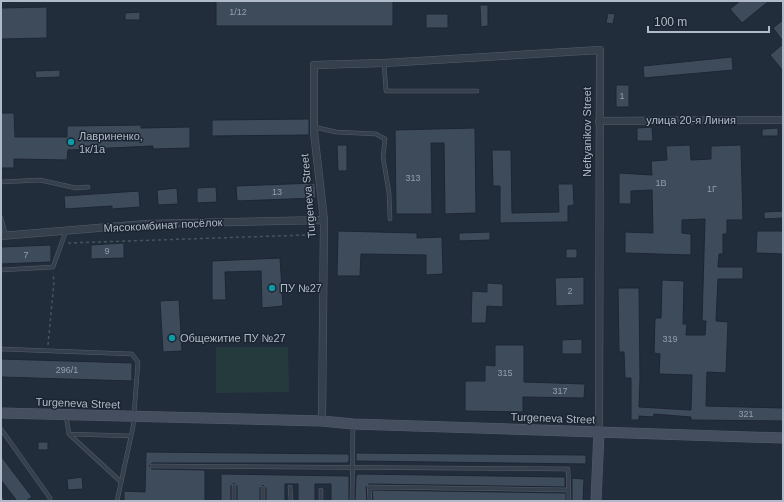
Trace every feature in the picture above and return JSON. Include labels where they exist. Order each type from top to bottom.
[{"type":"street","name":"Neftyanikov Street","points":[[314,65],[384,63],[600,50],[599,431],[596,501]]},
{"type":"street","name":"Turgeneva Street","points":[[314,65],[314,126],[324,220],[322,421]]},
{"type":"street","name":"улица 20-я Линия","points":[[599,121],[783,120]]},
{"type":"street","name":"Мясокомбинат посёлок","points":[[4,236],[146,224],[324,220]]},
{"type":"street","name":"Turgeneva Street","points":[[1,413],[322,421],[353,424],[783,438]]},
{"type":"lane","points":[[384,63],[386,91],[477,91]]},
{"type":"lane","points":[[314,126],[336,132],[376,134],[385,139],[383,157],[389,193],[390,219]]},
{"type":"lane","points":[[1,182],[40,180],[76,188],[88,187]]},
{"type":"lane","points":[[1,218],[4,236]]},
{"type":"lane","points":[[1,270],[53,267],[66,230]]},
{"type":"lane","points":[[1,349],[132,354],[138,362],[135,417],[120,481],[117,501]]},
{"type":"lane","points":[[66,414],[69,434],[120,481]]},
{"type":"lane","points":[[352,501],[353,424]]},
{"type":"lane","points":[[1,429],[50,498],[50,501]]},
{"type":"lane","points":[[69,434],[131,436]]},
{"type":"lane","points":[[152,466],[352,466],[568,469],[569,501]]},
{"type":"lane","points":[[234,486],[234,501]]},
{"type":"lane","points":[[290,487],[291,501]]},
{"type":"lane","points":[[370,501],[369,487],[569,490]]},
{"type":"lane","points":[[263,488],[263,501]]},
{"type":"lane","points":[[321,490],[321,501]]},
{"type":"path","points":[[61,244],[306,235]]},
{"type":"path","points":[[47,351],[54,282],[53,267]]},
{"type":"green space","points":[[216,347],[288,347],[289,392],[216,393]]},
{"type":"building","points":[[216,1],[393,1],[393,26],[216,26]]},
{"type":"building","points":[[740,1],[769,1],[742,23],[730,9]]},
{"type":"building","points":[[480,5],[488,5],[488,26],[481,27]]},
{"type":"building","points":[[47,7],[47,38],[1,39],[1,8]]},
{"type":"building","points":[[140,12],[140,20],[125,20],[125,13]]},
{"type":"building","points":[[608,13],[615,14],[613,24],[606,23]]},
{"type":"building","points":[[426,14],[448,14],[448,28],[426,28]]},
{"type":"building","points":[[783,20],[783,41],[773,28]]},
{"type":"building","points":[[783,44],[783,71],[770,55]]},
{"type":"building","points":[[732,57],[733,70],[644,78],[643,66]]},
{"type":"building","points":[[60,70],[60,77],[36,78],[35,71]]},
{"type":"building","points":[[616,85],[629,85],[629,107],[616,107]]},
{"type":"building","name":"Лавриненко, 1к/1а","points":[[1,113],[14,113],[15,137],[67,137],[67,126],[141,125],[141,128],[190,127],[190,148],[153,149],[153,146],[68,150],[67,160],[14,159],[14,168],[1,168]]},
{"type":"building","points":[[309,119],[309,135],[212,136],[212,120]]},
{"type":"building","points":[[652,127],[653,141],[637,141],[637,128]]},
{"type":"building","points":[[475,128],[476,213],[445,214],[444,143],[431,143],[432,214],[396,214],[395,130]]},
{"type":"building","points":[[778,128],[778,136],[762,136],[762,129]]},
{"type":"building","points":[[337,145],[347,145],[347,171],[338,171]]},
{"type":"building","points":[[690,145],[691,160],[711,159],[711,146],[741,145],[743,220],[727,220],[727,234],[723,234],[723,254],[719,254],[718,267],[743,267],[743,279],[718,279],[716,321],[728,322],[726,373],[707,372],[706,406],[783,408],[783,421],[691,420],[691,417],[654,414],[653,417],[639,416],[639,420],[631,420],[631,378],[625,378],[624,352],[619,352],[618,288],[639,288],[639,407],[691,410],[692,375],[659,374],[660,354],[654,353],[655,318],[661,318],[662,280],[684,281],[683,324],[687,324],[686,335],[705,335],[706,321],[702,321],[705,219],[682,220],[682,233],[691,234],[691,255],[625,253],[625,232],[653,233],[652,190],[631,191],[631,204],[619,204],[619,173],[652,175],[651,161],[667,160],[666,146]]},
{"type":"building","points":[[492,150],[511,150],[512,213],[559,212],[558,184],[573,184],[574,205],[568,206],[568,222],[500,223],[500,186],[493,186]]},
{"type":"building","points":[[315,183],[316,198],[237,201],[236,186]]},
{"type":"building","points":[[216,187],[217,202],[197,203],[197,188]]},
{"type":"building","points":[[177,188],[178,204],[158,205],[157,190]]},
{"type":"building","points":[[139,191],[140,207],[112,209],[112,206],[65,209],[64,196]]},
{"type":"building","points":[[783,211],[783,218],[764,219],[764,212]]},
{"type":"building","points":[[338,231],[417,233],[417,238],[442,237],[443,274],[426,275],[426,255],[361,254],[360,276],[337,276]]},
{"type":"building","points":[[757,231],[783,231],[783,254],[756,253]]},
{"type":"building","points":[[490,232],[490,240],[459,241],[459,233]]},
{"type":"building","points":[[124,243],[124,258],[91,259],[91,245]]},
{"type":"building","points":[[51,245],[51,262],[1,264],[1,247]]},
{"type":"building","points":[[566,249],[577,249],[577,258],[566,258]]},
{"type":"building","name":"ПУ №27","points":[[280,258],[283,306],[262,308],[261,271],[225,272],[226,300],[212,300],[212,261]]},
{"type":"building","points":[[584,277],[584,305],[556,306],[555,278]]},
{"type":"building","points":[[487,283],[503,284],[503,307],[487,306],[486,323],[471,323],[472,291],[487,292]]},
{"type":"building","name":"Общежитие ПУ №27","points":[[179,300],[182,351],[163,352],[160,301]]},
{"type":"building","points":[[582,339],[582,354],[562,354],[562,340]]},
{"type":"building","points":[[495,345],[524,345],[524,382],[585,384],[584,398],[523,397],[523,412],[465,411],[465,381],[485,381],[485,365],[495,366]]},
{"type":"building","points":[[1,359],[132,363],[132,381],[1,377]]},
{"type":"building","points":[[38,442],[48,442],[48,450],[38,450]]},
{"type":"building","points":[[146,452],[349,454],[349,461],[347,463],[152,463],[149,466],[152,469],[205,470],[205,501],[124,501],[124,491],[145,492]]},
{"type":"building","points":[[356,453],[586,455],[586,464],[356,461]]},
{"type":"building","points":[[1,456],[32,497],[26,501],[17,501],[1,480]]},
{"type":"building","points":[[221,474],[349,476],[349,501],[331,501],[331,484],[315,484],[315,501],[298,501],[298,484],[285,484],[285,501],[266,501],[266,488],[263,485],[260,488],[260,501],[237,501],[237,486],[234,483],[231,486],[231,501],[221,501]]},
{"type":"building","points":[[358,474],[565,477],[565,487],[369,484],[366,487],[367,501],[355,501],[356,476]]},
{"type":"building","points":[[82,477],[83,489],[68,490],[67,479]]},
{"type":"building","points":[[572,478],[584,479],[583,501],[572,501]]},
{"type":"building","points":[[372,490],[566,493],[566,501],[373,501]]},
{"type":"place","name":"Лавриненко, 1к/1а","points":[[71,142]]},
{"type":"place","name":"ПУ №27","points":[[272,288]]},
{"type":"place","name":"Общежитие ПУ №27","points":[[172,338]]}]
